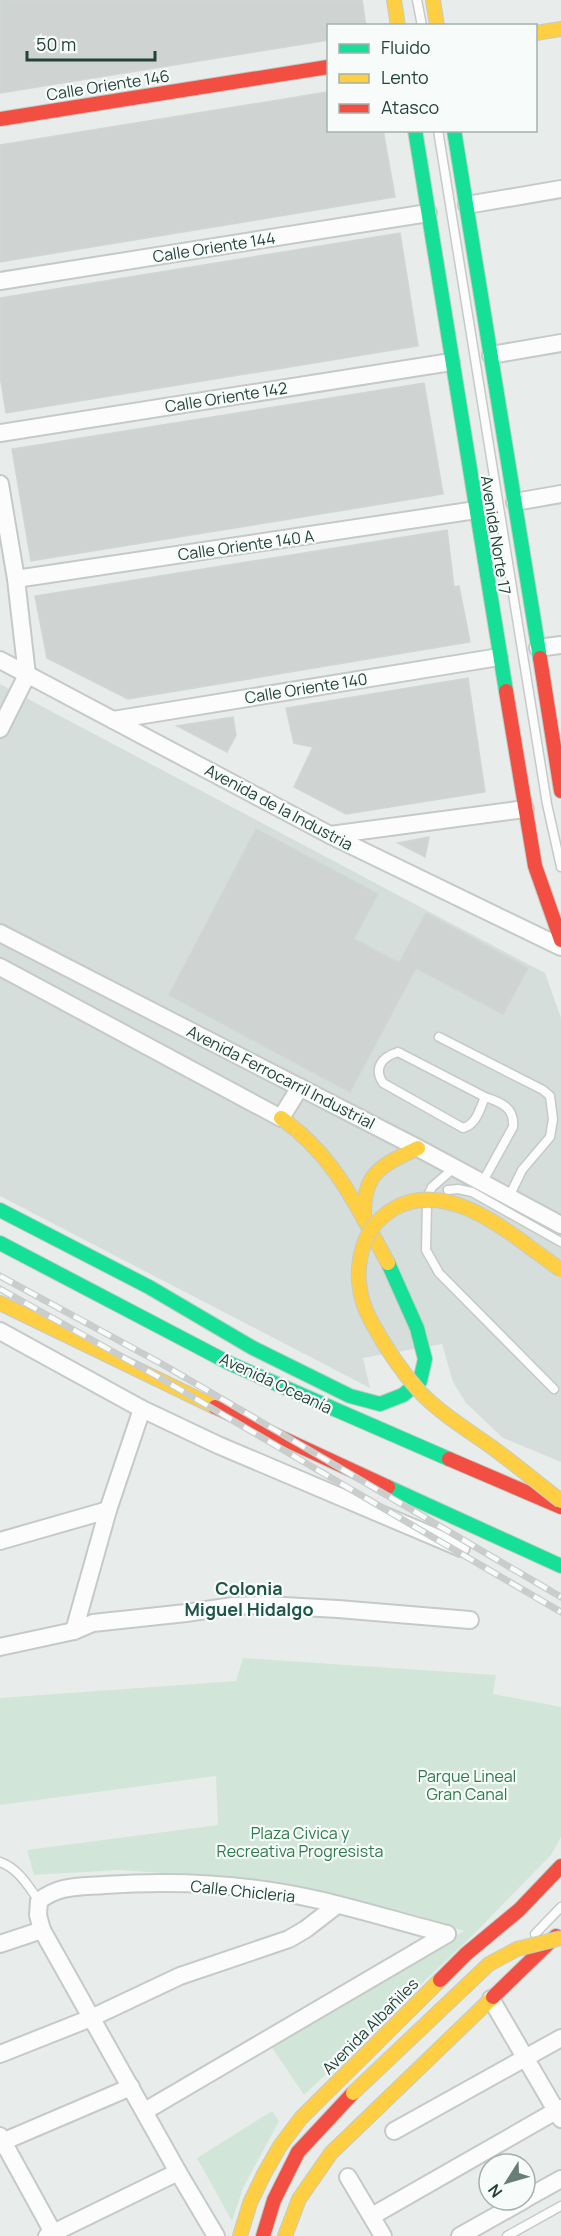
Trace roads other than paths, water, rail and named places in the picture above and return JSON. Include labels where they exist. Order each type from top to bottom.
[{"type":"main road","points":[[394,0],[398,24]]},
{"type":"main road","points":[[433,0],[437,24]]},
{"type":"main road","points":[[537,33],[561,29]]},
{"type":"main road","name":"Calle Oriente 146","points":[[0,119],[327,67]]},
{"type":"main road","name":"Avenida Norte 17","points":[[415,132],[535,866],[561,940]]},
{"type":"main road","name":"Avenida Norte 17","points":[[454,132],[561,791]]},
{"type":"main road","name":"Avenida Oceanía","points":[[0,1210],[149,1287],[253,1348],[350,1396],[380,1404],[403,1395],[420,1381],[425,1359],[417,1328],[392,1271],[342,1179],[320,1152],[281,1118]]},
{"type":"main road","points":[[364,1220],[365,1193],[374,1175],[388,1163],[418,1148]]},
{"type":"main road","points":[[561,1270],[460,1205],[442,1199],[415,1200],[394,1209],[374,1223],[365,1243],[359,1284],[363,1304],[408,1377],[448,1416],[561,1501]]},
{"type":"main road","name":"Avenida Oceanía","points":[[0,1243],[231,1364],[561,1507]]},
{"type":"main road","points":[[0,1303],[96,1351],[561,1566]]},
{"type":"main road","points":[[0,1313],[57,1339],[96,1351]]},
{"type":"main road","name":"Avenida Albañiles","points":[[240,2236],[256,2185],[280,2143],[301,2118],[466,1954],[519,1910],[561,1866]]},
{"type":"main road","points":[[282,2231],[299,2199],[331,2153],[561,1930]]},
{"type":"main road","points":[[263,2236],[274,2200],[298,2152],[353,2093],[472,1978],[496,1959],[512,1948],[561,1938]]},
{"type":"street","points":[[467,205],[561,189]]},
{"type":"street","name":"Calle Oriente 144","points":[[0,281],[428,213]]},
{"type":"street","points":[[491,355],[561,343]]},
{"type":"street","name":"Calle Oriente 142","points":[[0,433],[451,362]]},
{"type":"street","points":[[0,484],[16,579],[27,675],[0,729]]},
{"type":"street","points":[[515,502],[561,494]]},
{"type":"street","name":"Calle Oriente 140 A","points":[[16,579],[476,510]]},
{"type":"street","points":[[538,648],[561,645]]},
{"type":"street","name":"Calle Oriente 140","points":[[113,720],[500,657]]},
{"type":"street","name":"Avenida de la Industria","points":[[0,660],[330,835],[561,947]]},
{"type":"street","points":[[330,835],[525,809]]},
{"type":"street","name":"Avenida Ferrocarril Industrial","points":[[0,933],[418,1148],[561,1225]]},
{"type":"street","name":"Avenida Ferrocarril Industrial","points":[[0,967],[281,1118]]},
{"type":"street","points":[[281,1118],[300,1087]]},
{"type":"street","points":[[0,1331],[142,1408],[218,1445],[461,1548]]},
{"type":"street","points":[[74,1631],[108,1510],[142,1408]]},
{"type":"street","points":[[0,1541],[108,1510]]},
{"type":"street","points":[[0,1647],[74,1631],[93,1623],[233,1606],[266,1605],[470,1620]]},
{"type":"street","name":"Calle Chicleria","points":[[39,1901],[50,1892],[66,1888],[133,1883],[234,1887],[319,1900],[447,1934],[145,2111]]},
{"type":"street","points":[[39,1901],[38,1915],[42,1930],[216,2236]]},
{"type":"street","points":[[0,2054],[91,2018],[180,1976],[289,1939],[306,1929],[336,1905]]},
{"type":"street","points":[[0,1944],[42,1930]]},
{"type":"street","points":[[372,2216],[559,2113],[491,1999]]},
{"type":"street","points":[[394,2131],[561,2038]]},
{"type":"street","points":[[131,2087],[1,2140],[52,2235],[178,2172]]},
{"type":"street","points":[[348,2177],[383,2236]]},
{"type":"street","points":[[537,2193],[561,2179]]},
{"type":"street","points":[[460,2236],[503,2212]]},
{"type":"lane","points":[[401,0],[405,24]]},
{"type":"lane","points":[[417,0],[422,24]]},
{"type":"lane","points":[[422,132],[543,858]]},
{"type":"lane","points":[[438,132],[547,804],[561,867]]},
{"type":"lane","points":[[546,868],[561,914]]},
{"type":"lane","points":[[440,1037],[543,1090],[550,1096],[554,1119],[550,1137],[522,1170],[509,1197]]},
{"type":"lane","points":[[482,1183],[513,1126],[514,1118],[511,1110],[498,1101],[485,1097],[398,1052],[382,1060],[378,1069],[383,1083],[463,1128],[474,1122],[485,1097]]},
{"type":"lane","points":[[454,1168],[432,1187],[427,1196],[426,1250],[439,1273],[554,1389]]},
{"type":"lane","points":[[427,1196],[449,1190],[472,1192],[561,1242]]},
{"type":"lane","points":[[0,1862],[17,1872],[39,1901]]},
{"type":"lane","points":[[504,1965],[561,1907]]},
{"type":"lane","points":[[247,2236],[259,2199],[277,2161],[310,2117],[453,1977],[531,1912]]},
{"type":"lane","points":[[286,2206],[290,2196]]},
{"type":"lane","points":[[507,2236],[561,2206]]},
{"type":"lane","points":[[276,2236],[282,2231]]},
{"type":"railway","points":[[0,1276],[162,1364],[561,1597]]},
{"type":"railway","points":[[0,1289],[155,1375],[561,1612]]},
{"type":"district","name":"Colonia Miguel Hidalgo","points":[[249,1599]]},
{"type":"park label","name":"Parque Lineal Gran Canal","points":[[467,1785]]},
{"type":"park label","name":"Plaza Civica y Recreativa Progresista","points":[[300,1842]]}]
